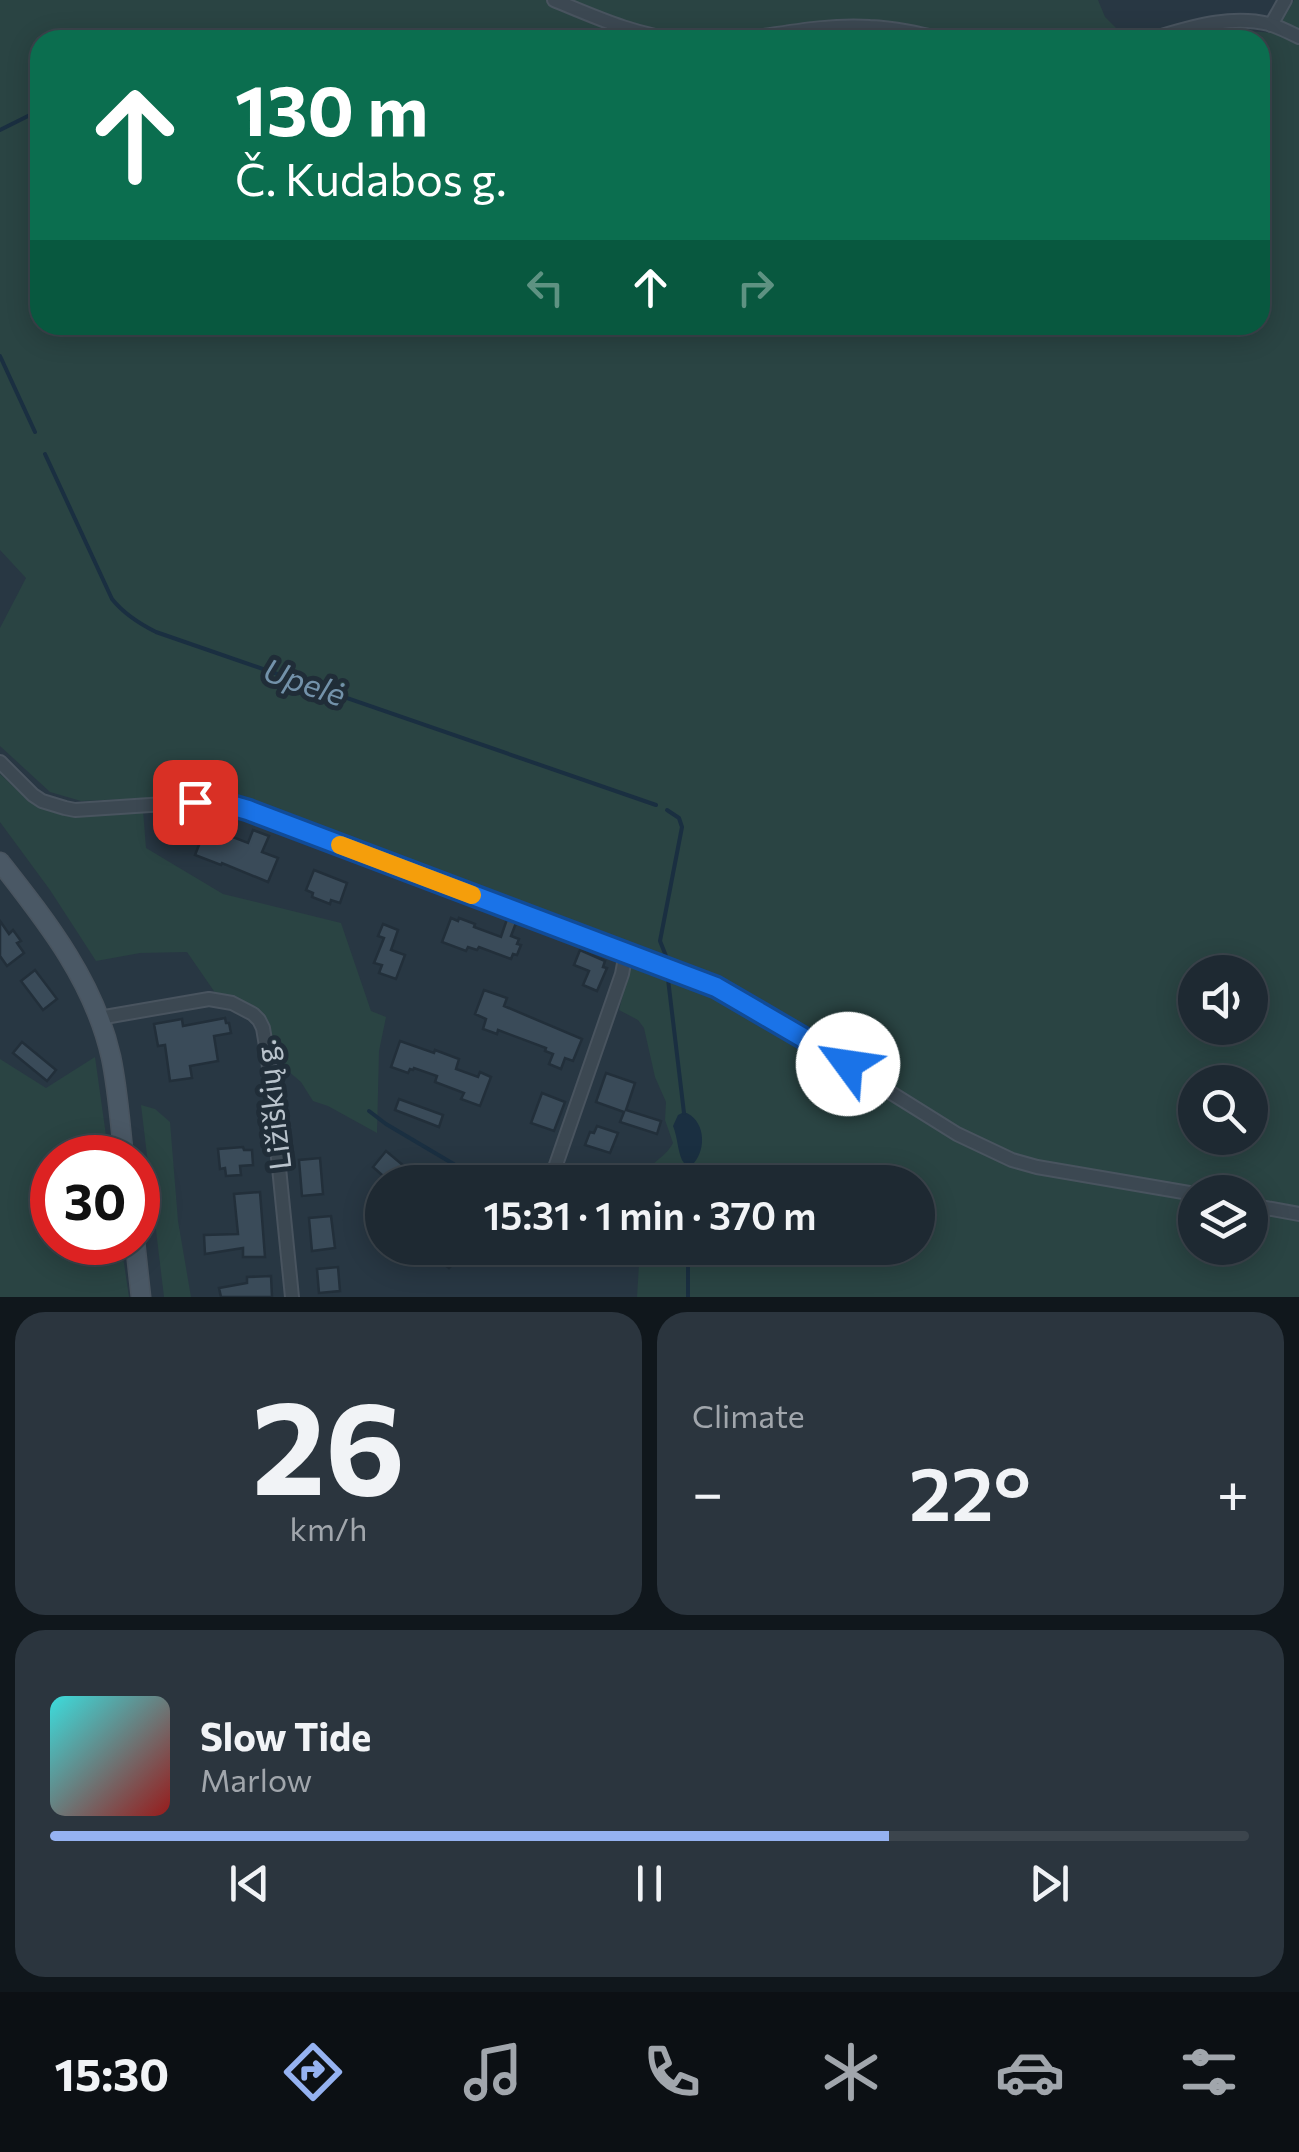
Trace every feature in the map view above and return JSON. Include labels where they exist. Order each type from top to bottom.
[{"type":"main road","points":[[0,862],[67,951],[100,1018],[111,1056],[121,1135]]},
{"type":"main road","points":[[138,1265],[141,1297]]},
{"type":"street","points":[[554,0],[635,30]]},
{"type":"street","points":[[1271,24],[1284,0]]},
{"type":"street","points":[[1184,30],[1238,20],[1271,24],[1299,37]]},
{"type":"street","points":[[821,30],[854,26],[900,30]]},
{"type":"street","points":[[0,762],[33,795],[75,810],[195,802],[227,804],[716,987],[986,1149],[1037,1166],[1178,1191]]},
{"type":"street","points":[[556,1165],[626,953]]},
{"type":"street","name":"Ližiškių g.","points":[[100,1018],[209,999],[232,1003],[260,1020],[268,1058],[292,1297]]},
{"type":"street","points":[[1268,1208],[1299,1214]]},
{"type":"green space","points":[[0,0],[1098,0],[1105,17],[1118,30],[30,30],[30,335],[1270,335],[1270,33],[1276,33],[1294,0],[1299,0],[1299,1297],[637,1297],[639,1265],[935,1265],[935,1165],[653,1165],[673,1143],[665,1120],[666,1102],[655,1077],[644,1028],[619,1010],[629,971],[630,947],[250,807],[196,796],[81,801],[50,792],[0,746],[0,628],[26,578],[0,550]]},
{"type":"green space","points":[[0,774],[31,801],[57,813],[85,816],[143,810],[146,848],[223,894],[341,923],[371,1011],[386,1017],[379,1051],[377,1133],[313,1101],[301,1082],[274,1059],[266,1023],[258,1010],[216,994],[187,952],[140,953],[96,961],[0,822]]},
{"type":"green space","points":[[95,1057],[106,1135],[30,1135],[30,1265],[124,1265],[129,1297],[0,1297],[0,1059],[46,1088]]},
{"type":"green space","points":[[141,1105],[155,1109],[170,1122],[178,1221],[191,1297],[164,1297],[160,1264],[160,1135],[145,1135]]},
{"type":"water","points":[[684,1112],[696,1121],[702,1134],[701,1150],[694,1163],[682,1160],[673,1126]]},
{"type":"building","points":[[199,824],[248,843],[253,830],[269,836],[262,852],[278,858],[268,882],[195,855],[201,840],[194,838]]},
{"type":"building","points":[[314,870],[347,883],[340,903],[331,900],[330,904],[312,897],[313,893],[306,890]]},
{"type":"building","points":[[451,918],[501,937],[507,919],[516,923],[511,936],[519,939],[517,944],[521,945],[517,955],[513,954],[511,959],[479,947],[468,947],[466,951],[442,942]]},
{"type":"building","points":[[0,921],[9,934],[13,930],[24,953],[7,966],[0,956]]},
{"type":"building","points":[[383,924],[398,930],[391,950],[405,955],[396,979],[379,973],[382,965],[374,963],[384,938],[378,936]]},
{"type":"building","points":[[580,950],[605,961],[603,967],[607,968],[597,991],[583,985],[589,971],[574,965]]},
{"type":"building","points":[[35,970],[57,999],[43,1010],[21,981]]},
{"type":"building","points":[[484,990],[507,998],[504,1006],[582,1039],[573,1061],[565,1058],[561,1069],[549,1064],[553,1054],[546,1048],[498,1030],[497,1034],[483,1029],[486,1019],[475,1014]]},
{"type":"building","points":[[225,1018],[231,1033],[214,1036],[218,1061],[190,1066],[192,1078],[170,1081],[165,1045],[158,1046],[154,1024],[182,1019],[183,1026]]},
{"type":"building","points":[[400,1041],[459,1059],[456,1069],[491,1077],[480,1106],[461,1099],[464,1093],[435,1082],[437,1076],[414,1068],[408,1073],[391,1067]]},
{"type":"building","points":[[22,1042],[56,1070],[47,1081],[13,1053]]},
{"type":"building","points":[[606,1073],[635,1083],[626,1110],[661,1121],[657,1134],[620,1122],[624,1112],[596,1102]]},
{"type":"building","points":[[542,1093],[565,1102],[554,1131],[531,1123]]},
{"type":"building","points":[[399,1099],[443,1115],[439,1127],[395,1110]]},
{"type":"building","points":[[597,1126],[618,1133],[610,1153],[585,1145]]},
{"type":"building","points":[[218,1149],[252,1150],[253,1165],[240,1166],[241,1175],[226,1176],[225,1168],[220,1169]]},
{"type":"building","points":[[386,1151],[403,1165],[375,1165]]},
{"type":"building","points":[[320,1158],[323,1194],[302,1196],[299,1160]]},
{"type":"building","points":[[260,1192],[265,1257],[243,1257],[243,1248],[205,1254],[204,1235],[238,1234],[234,1194]]},
{"type":"building","points":[[331,1216],[335,1248],[312,1251],[309,1218]]},
{"type":"building","points":[[338,1267],[340,1291],[319,1293],[317,1269]]},
{"type":"building","points":[[271,1276],[272,1297],[221,1297],[219,1288],[247,1283],[247,1277]]},
{"type":"waterway","points":[[0,130],[30,115]]},
{"type":"waterway","name":"Upelė","points":[[0,356],[35,432]]},
{"type":"waterway","name":"Upelė","points":[[45,454],[112,599],[143,625],[656,805]]},
{"type":"waterway","name":"Upelė","points":[[666,956],[660,941],[682,827],[679,818],[667,810]]},
{"type":"waterway","name":"Upelė","points":[[668,979],[684,1113]]},
{"type":"waterway","points":[[369,1111],[455,1165]]},
{"type":"waterway","name":"Upelė","points":[[688,1265],[688,1297]]},
{"type":"slow traffic","points":[[340,845],[472,895]]},
{"type":"route","points":[[195,802],[248,810],[716,987],[848,1064]]}]
